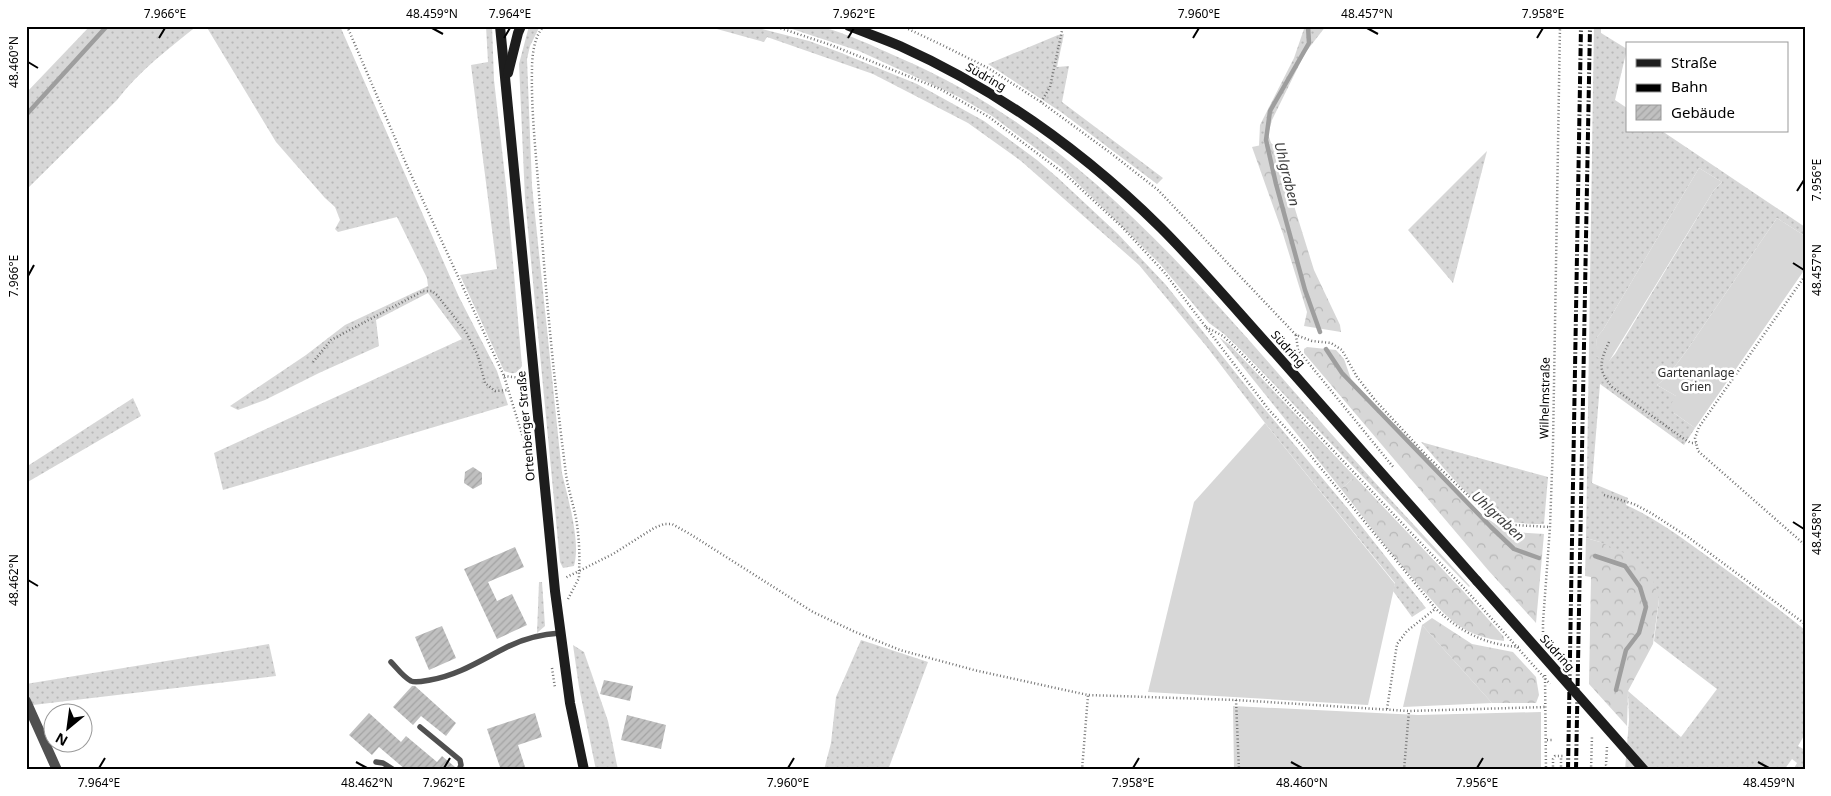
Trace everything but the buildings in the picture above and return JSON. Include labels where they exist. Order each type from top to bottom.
[{"type":"street","name":"Ortenberger Straße","points":[[500,26],[554,580],[570,703],[584,770]]},
{"type":"street","name":"Ortenberger Straße","points":[[506,79],[518,33],[522,26]]},
{"type":"street","name":"Südring","points":[[848,26],[899,45],[990,93],[1074,151],[1116,186],[1161,229],[1210,281],[1644,770]]},
{"type":"street","points":[[26,701],[57,770]]},
{"type":"lane","points":[[391,662],[411,681],[421,682],[443,678],[477,664],[508,646],[519,642],[560,633]]},
{"type":"lane","points":[[420,726],[460,760],[459,770]]},
{"type":"lane","points":[[376,762],[383,763],[394,770]]},
{"type":"path","points":[[347,26],[407,166],[504,376],[530,462]]},
{"type":"path","points":[[544,26],[540,30],[535,44],[532,68],[535,145],[555,377],[566,477],[576,519],[580,557],[579,571]]},
{"type":"path","points":[[774,26],[831,45],[940,89],[989,116],[1066,175],[1122,227],[1164,272],[1270,410],[1306,450],[1436,609],[1452,624],[1472,635],[1507,646],[1522,647]]},
{"type":"path","points":[[902,26],[988,68],[1040,102],[1112,154],[1158,190],[1296,335],[1312,341],[1331,344],[1342,350],[1357,377],[1375,400],[1426,455],[1479,506],[1495,518],[1514,525],[1550,527]]},
{"type":"path","points":[[1040,102],[1050,87],[1063,26]]},
{"type":"path","name":"Wilhelmstraße","points":[[1544,647],[1544,588],[1550,527],[1553,444],[1560,26]]},
{"type":"path","points":[[1805,276],[1699,427],[1695,438],[1698,451],[1805,545]]},
{"type":"path","points":[[313,362],[332,340],[423,291],[432,291],[466,332],[478,356],[485,383],[495,391],[508,390]]},
{"type":"path","points":[[1205,326],[1223,336],[1241,353],[1466,590],[1556,690]]},
{"type":"path","points":[[1296,335],[1298,350],[1396,469]]},
{"type":"path","points":[[1609,342],[1602,356],[1601,370],[1612,387],[1684,439],[1696,444]]},
{"type":"path","points":[[504,376],[534,377]]},
{"type":"path","points":[[1604,495],[1634,504],[1651,513],[1688,537],[1805,624]]},
{"type":"path","points":[[554,580],[569,577],[613,554],[654,528],[664,524],[672,524],[812,612],[892,647],[974,670],[1088,695],[1236,700],[1409,711],[1546,707]]},
{"type":"path","points":[[1387,710],[1397,644],[1407,631],[1436,609]]},
{"type":"path","points":[[1544,673],[1546,770]]},
{"type":"path","points":[[1082,770],[1088,695]]},
{"type":"path","points":[[1236,700],[1239,770]]},
{"type":"path","points":[[1404,770],[1409,711]]},
{"type":"path","points":[[1591,770],[1592,736]]},
{"type":"path","points":[[1546,740],[1554,740]]},
{"type":"path","points":[[1601,741],[1614,755]]},
{"type":"path","points":[[1607,742],[1606,765],[1608,770]]},
{"type":"path","points":[[1554,770],[1553,759],[1555,756],[1562,756],[1560,770]]},
{"type":"green space","points":[[90,26],[197,26],[144,70],[117,100],[26,190],[26,93]]},
{"type":"green space","points":[[206,26],[340,26],[459,297],[497,371],[508,405],[223,490],[214,453],[462,339],[428,293],[376,320],[379,346],[265,400],[238,410],[230,406],[306,355],[345,325],[428,286],[427,278],[397,217],[338,232],[335,229],[340,220],[335,207],[276,142]]},
{"type":"green space","points":[[486,26],[492,26],[494,80],[507,194],[522,366],[514,373],[504,371],[460,275],[497,269],[471,65],[488,62]]},
{"type":"green space","points":[[529,26],[540,26],[530,46],[527,59],[532,186],[562,473],[573,520],[576,545],[574,566],[563,568],[560,562],[525,199],[519,64]]},
{"type":"green space","points":[[706,26],[750,26],[809,41],[839,52],[917,84],[984,121],[1037,160],[1118,234],[1166,285],[1426,608],[1412,617],[1393,591],[1395,583],[1265,423],[1207,347],[1139,265],[1021,161],[968,123],[873,74],[767,37],[764,42]]},
{"type":"green space","points":[[783,26],[811,26],[830,29],[900,58],[962,88],[1019,124],[1072,164],[1122,207],[1169,254],[1470,586],[1243,352],[1209,323],[1160,264],[1061,167],[992,116],[959,97],[859,51]]},
{"type":"green space","points":[[1305,26],[1326,26],[1305,53],[1272,120],[1268,134],[1271,143],[1259,146],[1260,125],[1294,58]]},
{"type":"green space","points":[[1594,26],[1601,26],[1601,33],[1626,48],[1615,100],[1626,107],[1626,132],[1663,132],[1805,227],[1805,236],[1777,218],[1685,353],[1666,378],[1657,385],[1676,396],[1674,413],[1695,428],[1684,445],[1600,384],[1592,483],[1628,498],[1626,505],[1678,535],[1805,630],[1805,734],[1798,746],[1805,750],[1805,770],[1793,770],[1797,763],[1792,759],[1784,770],[1625,770],[1629,720],[1628,691],[1681,737],[1717,689],[1654,641],[1659,599],[1600,542],[1586,538]],"holes":[[[1699,168],[1722,182],[1714,190],[1615,354],[1608,362],[1596,356],[1597,337],[1603,330]]]},
{"type":"green space","points":[[1064,34],[1057,67],[1069,66],[1062,102],[1163,178],[1157,184],[1061,112],[988,64]]},
{"type":"green space","points":[[1271,143],[1284,153],[1295,209],[1314,270],[1340,325],[1341,332],[1304,326],[1307,312],[1283,234],[1252,147]]},
{"type":"green space","points":[[1487,151],[1453,283],[1408,230]]},
{"type":"green space","points":[[1699,168],[1722,182],[1714,190],[1608,363],[1595,356],[1597,337],[1603,330]]},
{"type":"green space","name":"Gartenanlage Grien","points":[[1777,218],[1805,236],[1805,269],[1695,428],[1674,413],[1669,407],[1676,396],[1657,385],[1666,378],[1685,353]]},
{"type":"green space","points":[[1219,337],[1230,345],[1355,477],[1341,489]]},
{"type":"green space","points":[[1307,347],[1336,350],[1344,359],[1351,379],[1479,513],[1500,527],[1513,532],[1544,534],[1536,623],[1488,570],[1304,353],[1304,349]]},
{"type":"green space","points":[[133,398],[141,416],[26,483],[26,467]]},
{"type":"green space","points":[[1265,423],[1395,584],[1368,705],[1148,692],[1194,502]]},
{"type":"green space","points":[[1421,442],[1548,477],[1544,524],[1506,520],[1483,507],[1460,486]]},
{"type":"green space","points":[[1355,477],[1464,592],[1504,637],[1504,641],[1466,630],[1450,619],[1437,606],[1341,489]]},
{"type":"green space","points":[[1586,538],[1631,556],[1652,577],[1659,599],[1653,644],[1628,691],[1627,726],[1589,684],[1591,577],[1585,576]]},
{"type":"green space","points":[[539,582],[542,582],[545,626],[537,633]]},
{"type":"green space","points":[[1432,618],[1472,644],[1513,652],[1536,677],[1539,695],[1536,703],[1492,703],[1422,625]]},
{"type":"green space","points":[[1422,625],[1492,703],[1403,707]]},
{"type":"green space","points":[[861,640],[928,662],[888,770],[824,770],[831,743],[836,697]]},
{"type":"green space","points":[[269,644],[276,676],[33,705],[26,697],[26,684]]},
{"type":"green space","points":[[573,645],[584,652],[608,721],[618,770],[596,770],[579,687]]},
{"type":"green space","points":[[1233,706],[1418,715],[1541,712],[1541,770],[1234,770]]},
{"type":"waterway","points":[[26,115],[107,26]]},
{"type":"waterway","name":"Uhlgraben","points":[[1308,26],[1309,43],[1270,111],[1266,140],[1305,290],[1320,332]]},
{"type":"waterway","name":"Uhlgraben","points":[[1326,349],[1342,373],[1491,527],[1514,549],[1539,558]]},
{"type":"waterway","name":"Uhlgraben","points":[[1595,556],[1625,566],[1640,587],[1646,607],[1639,633],[1626,650],[1616,690]]},
{"type":"railway","points":[[1568,770],[1581,26]]},
{"type":"railway","points":[[1576,770],[1590,26]]}]
